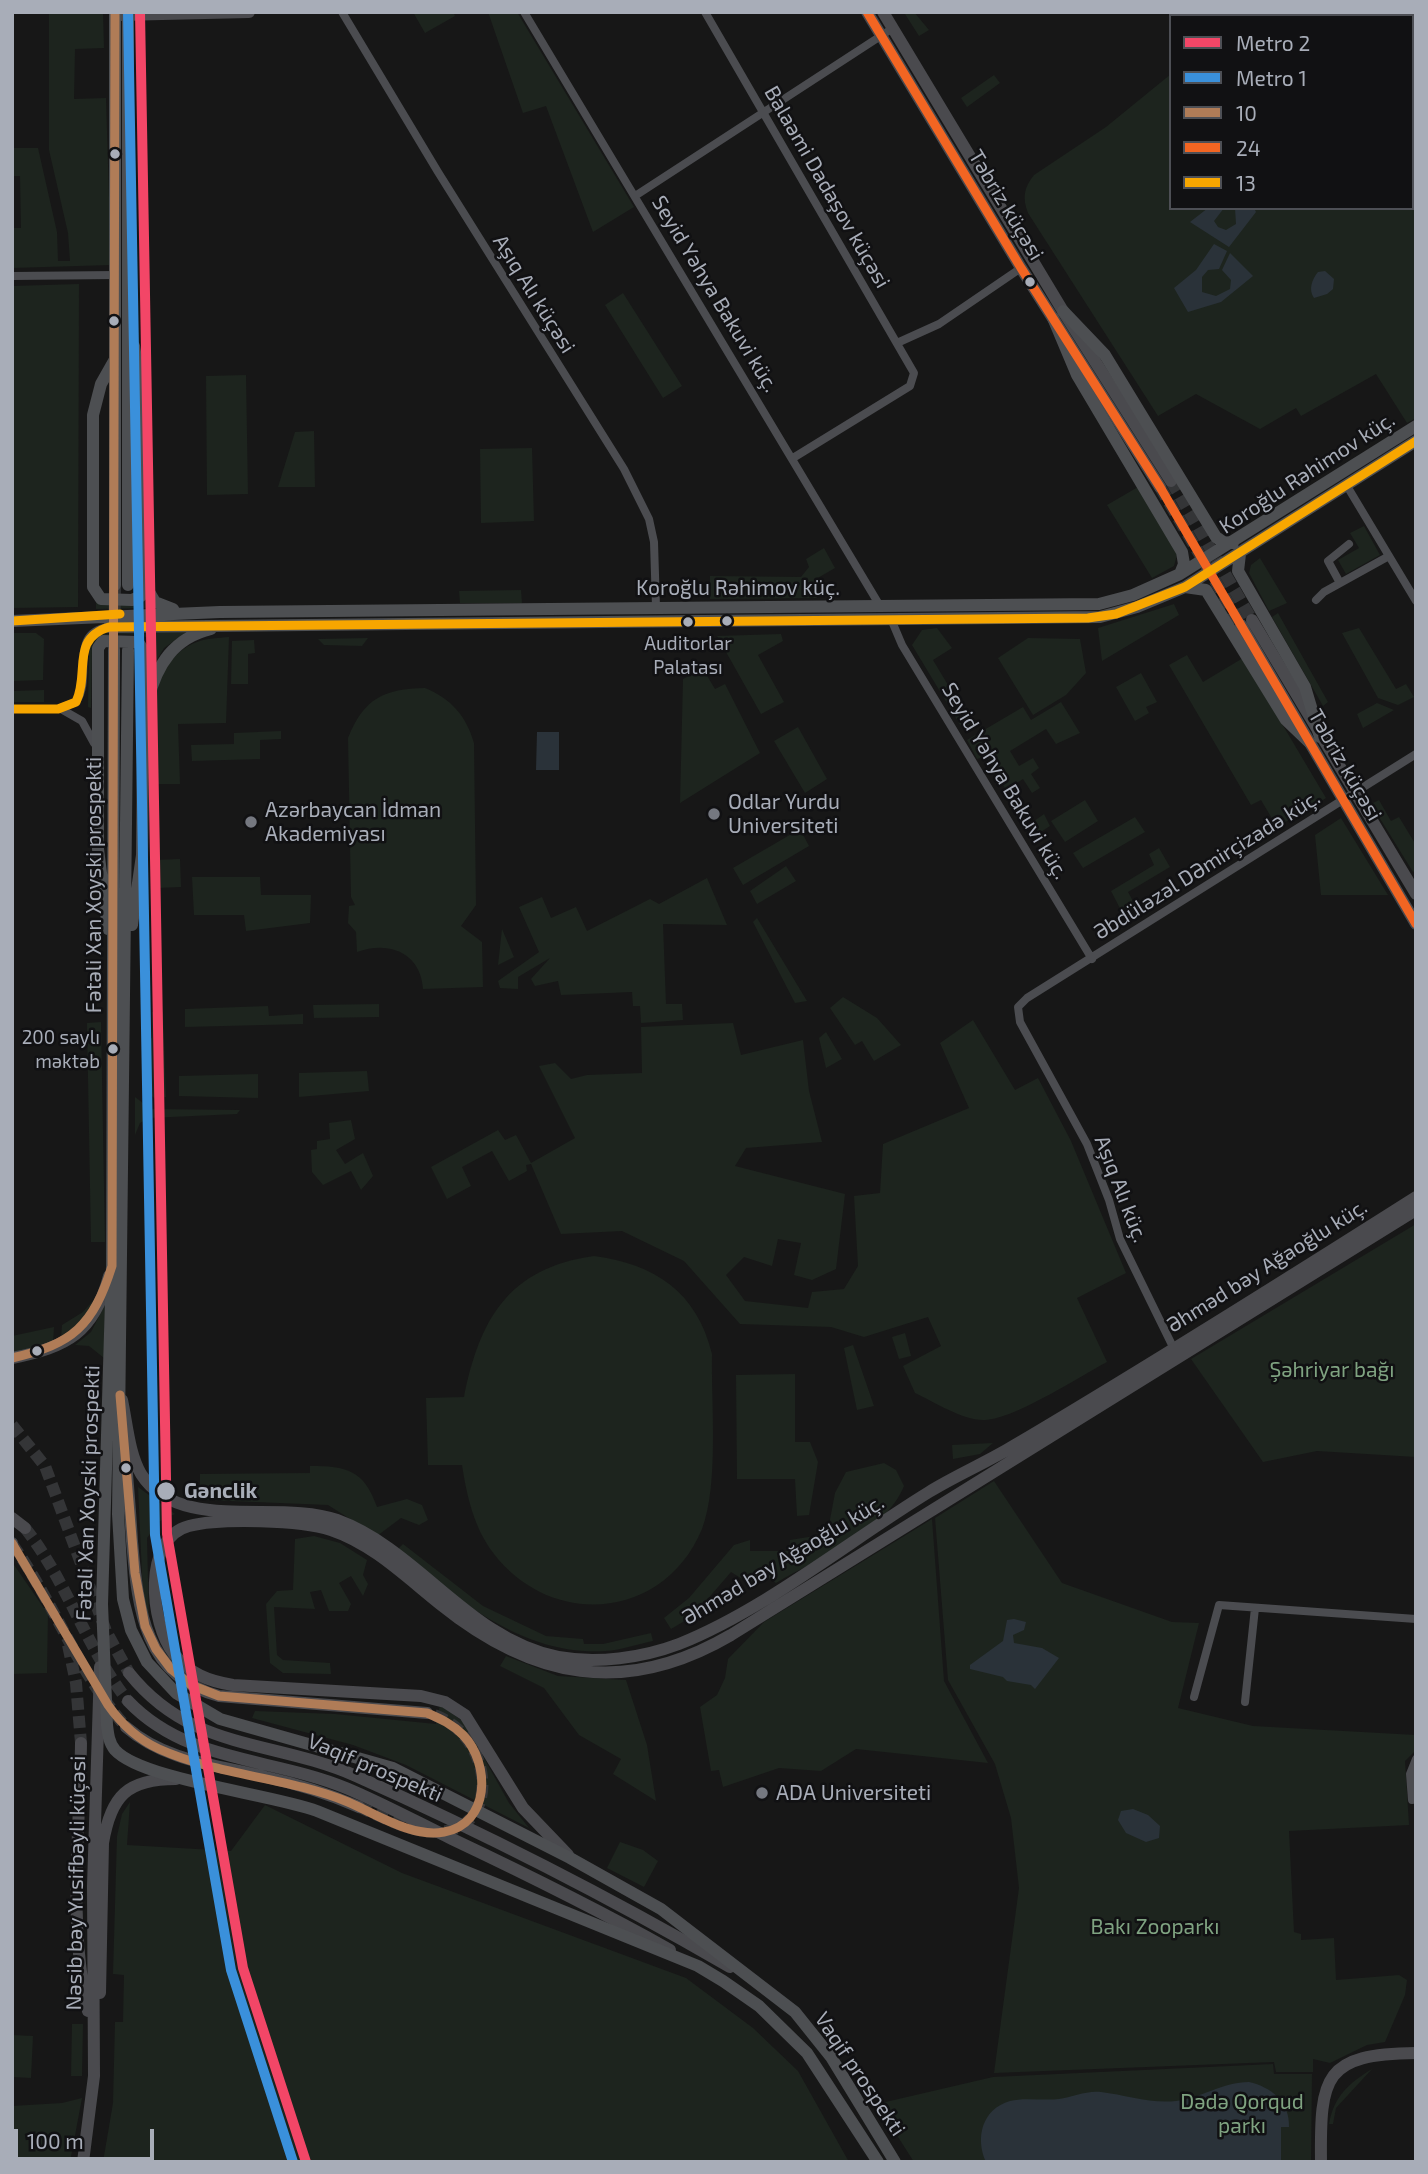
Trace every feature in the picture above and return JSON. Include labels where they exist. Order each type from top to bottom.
[{"type":"main road","points":[[121,14],[129,329],[122,585],[115,360],[121,14]]},
{"type":"main road","points":[[1058,314],[1105,355],[1216,537],[1236,549],[1238,570],[1305,687],[1315,740]]},
{"type":"main road","points":[[1058,314],[1077,374],[1182,552],[1184,564],[1180,574]]},
{"type":"main road","points":[[93,587],[101,599],[132,600],[141,596],[145,585],[142,395],[129,329]]},
{"type":"main road","points":[[61,620],[85,612],[91,602],[93,415],[101,384],[115,360]]},
{"type":"main road","name":"Koroğlu Rəhimov küç.","points":[[109,627],[1100,617],[1137,607],[1185,587],[1416,426]]},
{"type":"main road","name":"Koroğlu Rəhimov küç.","points":[[12,621],[194,612],[656,607],[878,600],[1099,604],[1133,595],[1236,549],[1347,486],[1416,441]]},
{"type":"main road","points":[[145,585],[151,598],[161,606],[194,612]]},
{"type":"main road","points":[[1185,587],[1206,590],[1286,720],[1315,740]]},
{"type":"main road","points":[[143,727],[152,685],[169,653],[192,635],[232,625]]},
{"type":"main road","points":[[103,641],[134,641],[142,645],[142,855],[120,957],[99,877],[98,648],[103,641]]},
{"type":"main road","name":"Fətəli Xan Xoyski prospekti","points":[[121,650],[118,1514],[123,1599],[131,1630],[147,1662]]},
{"type":"main road","name":"Fətəli Xan Xoyski prospekti","points":[[120,957],[102,1604],[107,1725],[111,1744],[117,1752],[139,1765],[190,1780]]},
{"type":"main road","name":"Vaqif prospekti","points":[[147,1662],[176,1693],[208,1714],[393,1768],[570,1858],[661,1909],[785,2003],[813,2033],[895,2162]]},
{"type":"main road","name":"Vaqif prospekti","points":[[190,1780],[304,1806],[698,1966],[759,2007],[807,2053],[878,2162]]},
{"type":"street","points":[[121,14],[249,12]]},
{"type":"street","name":"Aşıq Alı küçəsi","points":[[342,12],[438,172],[624,469],[649,519],[654,542],[656,607]]},
{"type":"street","name":"Seyid Yəhya Bakuvi küç.","points":[[524,12],[878,600]]},
{"type":"street","name":"Balaəmi Dadaşov küçəsi","points":[[705,12],[897,343],[914,380],[910,386],[793,458]]},
{"type":"street","name":"Təbriz küçəsi","points":[[867,12],[1021,268],[1058,314]]},
{"type":"street","name":"Təbriz küçəsi","points":[[883,12],[1058,314],[1165,484]]},
{"type":"street","points":[[635,196],[893,28]]},
{"type":"street","points":[[897,343],[939,324],[1021,268]]},
{"type":"street","points":[[12,276],[116,275]]},
{"type":"street","points":[[1347,486],[1416,601]]},
{"type":"street","points":[[1340,583],[1328,561],[1349,544]]},
{"type":"street","points":[[1316,600],[1340,583],[1389,556]]},
{"type":"street","name":"Seyid Yəhya Bakuvi küç.","points":[[891,619],[902,645],[1092,959]]},
{"type":"street","name":"Təbriz küçəsi","points":[[1247,623],[1348,796],[1416,924]]},
{"type":"street","points":[[12,709],[58,709],[70,706],[79,698],[86,640],[95,631],[109,627]]},
{"type":"street","points":[[58,709],[77,716],[88,727],[98,757]]},
{"type":"street","name":"Əbdüləzəl DƏmirçizadə küç.","points":[[1018,1007],[1027,998],[1416,754]]},
{"type":"street","name":"Təbriz küçəsi","points":[[1348,796],[1416,894]]},
{"type":"street","name":"Aşıq Alı küç.","points":[[1018,1007],[1020,1022],[1087,1144],[1106,1190],[1120,1239],[1173,1347]]},
{"type":"street","name":"Əhməd bəy Ağaoğlu küç.","points":[[120,1395],[139,1471],[164,1495],[190,1507],[222,1511],[297,1511],[336,1520],[364,1532],[488,1628],[544,1653],[589,1659],[648,1653],[677,1645],[725,1622],[938,1487],[1010,1448],[1416,1197]]},
{"type":"street","name":"Əhməd bəy Ağaoğlu küç.","points":[[570,1858],[523,1808],[465,1715],[451,1705],[421,1696],[233,1685],[200,1676],[181,1661],[163,1636],[158,1613],[157,1564],[162,1544],[175,1531],[189,1526],[298,1524],[331,1530],[375,1553],[474,1630],[542,1664],[590,1672],[650,1669],[711,1647],[1416,1210]]},
{"type":"street","points":[[12,1358],[48,1350],[78,1335],[94,1315],[112,1266]]},
{"type":"street","points":[[120,1395],[137,1596],[147,1633],[173,1671],[193,1686],[219,1696],[427,1713]]},
{"type":"street","points":[[938,1487],[947,1500]]},
{"type":"street","points":[[12,1518],[25,1528]]},
{"type":"street","name":"Nəsib bəy Yusifbəyli küçəsi","points":[[83,2162],[92,2104],[95,2039],[93,1886],[102,1604]]},
{"type":"street","points":[[1194,1696],[1219,1605],[1416,1619]]},
{"type":"street","points":[[1245,1702],[1255,1608]]},
{"type":"street","points":[[648,1653],[650,1669]]},
{"type":"street","name":"Vaqif prospekti","points":[[129,1673],[151,1697],[189,1725],[213,1735],[296,1755],[355,1776],[555,1870],[758,1983]]},
{"type":"street","name":"Vaqif prospekti","points":[[128,1702],[143,1718],[179,1741],[206,1750],[292,1769],[350,1789],[559,1890],[698,1966]]},
{"type":"street","name":"Vaqif prospekti","points":[[126,1727],[139,1739],[182,1758],[298,1784],[359,1807]]},
{"type":"street","points":[[81,1743],[78,1945],[80,1980],[95,2039]]},
{"type":"street","points":[[1412,1800],[1410,1774],[1416,1759]]},
{"type":"street","points":[[95,2039],[101,1983],[103,1843],[106,1823],[122,1794],[136,1784],[151,1779],[190,1780]]},
{"type":"street","points":[[1321,2162],[1325,2089],[1348,2062],[1360,2057],[1416,2053]]},
{"type":"green space","points":[[49,12],[103,12],[104,48],[75,49],[74,99],[106,98],[111,265],[12,268],[12,228],[21,228],[20,176],[12,176],[12,148],[38,148],[57,232],[58,261],[70,261],[68,233],[49,150]]},
{"type":"green space","points":[[413,12],[453,12],[455,16],[425,33]]},
{"type":"green space","points":[[488,12],[517,12],[634,207],[593,232],[546,106],[523,113]]},
{"type":"green space","points":[[914,12],[929,30],[919,36],[905,14]]},
{"type":"green space","points":[[1266,12],[1343,12],[1342,14]]},
{"type":"green space","points":[[1416,12],[1416,20],[1414,14],[1348,14]]},
{"type":"green space","points":[[994,75],[1000,83],[967,107],[961,98]]},
{"type":"green space","points":[[1169,76],[1169,210],[1414,210],[1414,167],[1416,168],[1416,418],[1407,423],[1376,374],[1301,416],[1296,408],[1260,429],[1196,394],[1158,416],[1028,213],[1025,202],[1026,188],[1034,175],[1106,127]]},
{"type":"green space","points":[[79,284],[78,607],[12,608],[12,286]]},
{"type":"green space","points":[[623,293],[682,386],[663,398],[605,305]]},
{"type":"green space","points":[[246,375],[248,494],[207,495],[206,376]]},
{"type":"green space","points":[[314,431],[315,487],[278,487],[295,432]]},
{"type":"green space","points":[[532,448],[534,521],[481,523],[480,449]]},
{"type":"green space","points":[[1138,487],[1178,551],[1174,566],[1152,578],[1107,505]]},
{"type":"green space","points":[[1364,526],[1380,555],[1346,574],[1338,560],[1359,548],[1350,533]]},
{"type":"green space","points":[[824,548],[835,568],[816,579],[817,598],[710,599],[710,576],[801,577],[809,567],[806,559]]},
{"type":"green space","points":[[1260,558],[1287,603],[1269,611],[1249,573],[1251,565]]},
{"type":"green space","points":[[521,590],[522,603],[460,603],[459,591]]},
{"type":"green space","points":[[145,598],[151,602],[146,608],[96,609],[96,602]]},
{"type":"green space","points":[[1174,604],[1179,615],[1102,661],[1098,628]]},
{"type":"green space","points":[[1278,613],[1328,702],[1323,706],[1272,617]]},
{"type":"green space","points":[[937,628],[952,648],[933,660],[972,725],[962,728],[912,645],[922,630]]},
{"type":"green space","points":[[1359,628],[1396,689],[1406,684],[1414,697],[1398,705],[1378,698],[1342,633]]},
{"type":"green space","points":[[188,631],[164,648],[149,673],[147,638],[142,635],[108,635],[96,641],[92,646],[91,708],[88,707],[89,646],[97,634]]},
{"type":"green space","points":[[12,633],[36,633],[44,639],[43,680],[13,681],[14,691],[44,690],[44,702],[12,702]]},
{"type":"green space","points":[[781,634],[783,641],[758,655],[784,702],[761,714],[717,636]]},
{"type":"green space","points":[[229,637],[226,723],[178,724],[180,784],[153,784],[154,704],[167,667],[179,652],[197,642]]},
{"type":"green space","points":[[368,638],[362,646],[324,645],[318,639]]},
{"type":"green space","points":[[1028,638],[1080,639],[1086,673],[1066,695],[1033,715],[998,658]]},
{"type":"green space","points":[[254,640],[255,653],[248,654],[248,684],[231,684],[232,641]]},
{"type":"green space","points":[[1187,655],[1203,682],[1243,658],[1326,798],[1277,827],[1261,800],[1251,805],[1169,665]]},
{"type":"green space","points":[[703,669],[715,689],[725,684],[760,753],[680,803],[683,679]]},
{"type":"green space","points":[[1141,673],[1157,702],[1146,707],[1149,713],[1135,721],[1116,687]]},
{"type":"green space","points":[[425,688],[456,709],[467,724],[474,743],[476,905],[461,926],[482,942],[483,987],[423,989],[421,977],[410,958],[391,949],[357,952],[356,932],[348,923],[349,906],[355,905],[351,897],[348,738],[361,713],[377,698],[398,691]]},
{"type":"green space","points":[[1061,702],[1080,733],[1056,744],[1046,729],[1010,751],[1019,766],[1033,758],[1039,768],[1031,774],[1040,788],[1032,793],[1023,779],[1006,790],[986,756],[977,759],[967,740],[1023,707],[1031,720]]},
{"type":"green space","points":[[1377,703],[1394,710],[1363,728],[1357,714]]},
{"type":"green space","points":[[798,727],[827,779],[805,793],[774,741]]},
{"type":"green space","points":[[281,731],[281,739],[260,740],[260,759],[192,761],[191,745],[234,744],[234,733]]},
{"type":"green space","points":[[1085,800],[1098,821],[1065,842],[1051,821]]},
{"type":"green space","points":[[1379,800],[1391,821],[1399,817],[1416,845],[1416,870],[1413,872],[1371,804]]},
{"type":"green space","points":[[1044,814],[1050,826],[1033,837],[1027,826]]},
{"type":"green space","points":[[1135,817],[1145,832],[1083,868],[1073,853]]},
{"type":"green space","points":[[1341,818],[1388,895],[1321,895],[1315,835]]},
{"type":"green space","points":[[800,829],[809,846],[743,885],[733,868]]},
{"type":"green space","points":[[1159,848],[1170,867],[1128,892],[1139,912],[1126,920],[1111,891],[1154,865],[1149,854]]},
{"type":"green space","points":[[180,859],[181,887],[156,888],[155,860]]},
{"type":"green space","points":[[786,866],[796,881],[757,904],[750,891]]},
{"type":"green space","points":[[192,877],[260,877],[261,895],[311,895],[310,923],[246,931],[244,915],[194,915]]},
{"type":"green space","points":[[707,878],[727,925],[663,924],[666,1004],[682,1004],[683,1020],[641,1023],[640,1006],[633,1006],[632,992],[561,995],[558,981],[535,986],[531,979],[550,958],[518,977],[518,989],[500,988],[498,981],[539,952],[519,907],[542,897],[551,918],[576,907],[587,931],[650,899],[659,904]]},
{"type":"green space","points":[[757,918],[807,1001],[795,1003],[753,922]]},
{"type":"green space","points":[[502,929],[514,957],[498,965]]},
{"type":"green space","points":[[843,997],[877,1018],[901,1045],[874,1061],[862,1041],[855,1045],[830,1008]]},
{"type":"green space","points":[[379,1004],[379,1017],[314,1018],[313,1005]]},
{"type":"green space","points":[[268,1006],[269,1016],[303,1014],[303,1024],[185,1027],[185,1009]]},
{"type":"green space","points":[[152,1012],[163,1012],[166,1097],[154,1098],[144,1088],[142,1039],[152,1038]]},
{"type":"green space","points":[[973,1020],[1015,1090],[1038,1078],[1071,1141],[1126,1273],[1077,1298],[1107,1362],[1029,1405],[997,1418],[985,1420],[968,1417],[915,1393],[903,1366],[941,1346],[928,1317],[864,1337],[831,1327],[740,1324],[684,1261],[622,1231],[561,1234],[531,1164],[526,1165],[527,1171],[509,1181],[492,1151],[462,1167],[471,1186],[447,1199],[431,1167],[498,1130],[505,1140],[516,1135],[531,1163],[575,1138],[539,1066],[555,1063],[571,1079],[587,1075],[642,1073],[641,1027],[733,1023],[741,1055],[803,1040],[809,1091],[822,1142],[746,1148],[735,1166],[845,1194],[836,1269],[812,1280],[794,1275],[801,1243],[778,1239],[772,1266],[744,1257],[726,1275],[745,1301],[808,1308],[812,1292],[844,1289],[858,1266],[854,1196],[880,1193],[883,1144],[969,1108],[940,1043]]},
{"type":"green space","points":[[101,1022],[105,1242],[91,1242],[87,1023]]},
{"type":"green space","points":[[826,1032],[842,1059],[826,1068],[819,1038]]},
{"type":"green space","points":[[367,1071],[369,1091],[299,1097],[299,1073]]},
{"type":"green space","points":[[258,1074],[258,1098],[179,1096],[179,1076]]},
{"type":"green space","points":[[135,1097],[151,1109],[240,1110],[237,1114],[149,1118],[140,1123],[135,1135]]},
{"type":"green space","points":[[351,1120],[355,1139],[336,1150],[345,1164],[363,1153],[373,1176],[361,1190],[351,1171],[323,1185],[312,1172],[311,1150],[317,1149],[317,1141],[330,1139],[329,1123]]},
{"type":"green space","name":"Şəhriyar bağı","points":[[1416,1224],[1416,1457],[1317,1451],[1263,1462],[1191,1359]]},
{"type":"green space","points":[[594,1256],[636,1266],[670,1285],[696,1314],[712,1354],[711,1490],[702,1529],[685,1559],[662,1582],[635,1596],[606,1604],[576,1603],[546,1595],[518,1578],[494,1554],[481,1534],[469,1500],[462,1465],[428,1465],[426,1398],[464,1397],[479,1343],[503,1301],[520,1285],[540,1272],[565,1262]]},
{"type":"green space","points":[[98,1295],[88,1315],[61,1339],[62,1325],[83,1312]]},
{"type":"green space","points":[[105,1305],[104,1358],[89,1346],[75,1345],[91,1332]]},
{"type":"green space","points":[[54,1327],[53,1344],[12,1353],[12,1336]]},
{"type":"green space","points":[[905,1333],[911,1356],[899,1359],[892,1337]]},
{"type":"green space","points":[[853,1345],[874,1406],[857,1410],[844,1348]]},
{"type":"green space","points":[[795,1374],[795,1442],[810,1442],[818,1462],[809,1515],[797,1516],[795,1479],[737,1479],[736,1375]]},
{"type":"green space","points":[[993,1443],[980,1454],[953,1459],[952,1445]]},
{"type":"green space","points":[[884,1463],[896,1470],[904,1486],[894,1503],[866,1531],[776,1583],[765,1576],[752,1585],[731,1572],[693,1616],[671,1629],[664,1618],[689,1598],[734,1545],[750,1540],[750,1551],[789,1551],[790,1540],[821,1535],[828,1530],[835,1493],[846,1472]]},
{"type":"green space","points":[[310,1466],[344,1469],[360,1478],[377,1507],[407,1499],[422,1505],[428,1520],[419,1525],[401,1518],[377,1536],[328,1505],[206,1500],[200,1489],[200,1474],[310,1473]]},
{"type":"green space","name":"Bakı Zooparkı","points":[[994,1481],[1062,1583],[1172,1622],[1199,1623],[1178,1708],[1253,1726],[1416,1735],[1416,1750],[1405,1761],[1409,1825],[1289,1831],[1294,1932],[1301,1934],[1301,1940],[1334,1938],[1336,1980],[1399,1975],[1407,1980],[1405,1995],[1385,2042],[1367,2045],[1330,2063],[1313,2059],[1313,2072],[1276,2072],[1274,2062],[994,2073],[1019,1888],[1011,1818],[995,1764],[948,1680],[935,1518]]},
{"type":"green space","points":[[138,1487],[175,1514],[160,1521],[147,1538],[149,1620],[143,1596]]},
{"type":"green space","points":[[932,1519],[944,1681],[988,1763],[856,1749],[821,1771],[779,1768],[723,1787],[719,1770],[711,1771],[700,1707],[717,1695],[725,1678],[728,1659],[764,1622]]},
{"type":"green space","points":[[314,1536],[340,1543],[367,1560],[363,1575],[368,1584],[363,1596],[351,1576],[339,1583],[351,1604],[348,1611],[329,1611],[321,1590],[310,1592],[315,1609],[274,1607],[277,1655],[283,1660],[330,1663],[331,1674],[283,1673],[270,1663],[266,1604],[277,1591],[293,1590],[295,1539]]},
{"type":"green space","points":[[403,1544],[483,1606],[546,1636],[583,1639],[584,1644],[603,1644],[651,1633],[653,1641],[606,1651],[575,1650],[546,1644],[519,1634],[468,1605],[396,1551]]},
{"type":"green space","points":[[12,1562],[48,1614],[47,1673],[12,1674]]},
{"type":"green space","points":[[506,1656],[558,1676],[626,1680],[647,1745],[656,1801],[613,1774],[621,1759],[579,1735],[544,1688],[500,1666]]},
{"type":"green space","points":[[440,1705],[464,1722],[509,1803],[529,1828],[406,1765],[353,1745],[252,1718],[255,1711],[335,1714],[436,1724]]},
{"type":"green space","points":[[130,1802],[127,1845],[231,1851],[265,1805],[402,1873],[686,1978],[753,2028],[798,2071],[849,2162],[103,2162],[113,2103],[115,2022],[123,2022],[124,1975],[113,1974],[117,1836],[122,1814]]},
{"type":"green space","points":[[620,1842],[643,1850],[658,1861],[644,1887],[607,1868]]},
{"type":"green space","points":[[72,2024],[83,2024],[82,2076],[71,2076]]},
{"type":"green space","points":[[12,2035],[33,2036],[31,2078],[12,2077]]},
{"type":"green space","name":"Dədə Qorqud parkı","points":[[1273,2064],[1274,2074],[1312,2074],[1311,2162],[914,2162],[877,2104],[993,2077]]},
{"type":"green space","points":[[1372,2069],[1336,2108],[1333,2124],[1329,2124],[1331,2114],[1344,2091]]},
{"type":"green space","points":[[82,2098],[70,2162],[12,2162],[12,2106],[62,2103]]},
{"type":"shaded area","points":[[1205,210],[1222,210],[1214,221],[1218,227],[1226,230],[1236,224],[1235,210],[1256,212],[1229,247],[1190,222]]},
{"type":"shaded area","points":[[1214,244],[1227,251],[1219,269],[1208,270],[1202,277],[1202,292],[1216,296],[1230,289],[1231,280],[1222,270],[1230,253],[1253,276],[1221,302],[1188,312],[1174,288],[1196,270]]},
{"type":"shaded area","points":[[1325,271],[1334,279],[1333,289],[1314,298],[1311,292],[1313,281],[1318,272]]},
{"type":"shaded area","points":[[537,732],[559,732],[559,770],[536,770]]},
{"type":"shaded area","points":[[1007,1620],[1026,1622],[1024,1630],[1013,1635],[1014,1643],[1042,1648],[1059,1658],[1035,1689],[1031,1685],[1007,1681],[1003,1677],[970,1669],[970,1665],[1003,1641]]},
{"type":"shaded area","points":[[1133,1809],[1148,1815],[1160,1826],[1159,1838],[1146,1842],[1126,1833],[1118,1820],[1121,1811]]},
{"type":"shaded area","points":[[1249,2082],[1272,2092],[1286,2110],[1289,2127],[1281,2127],[1281,2162],[986,2162],[983,2153],[981,2134],[987,2117],[1000,2105],[1010,2101],[1059,2099],[1096,2092],[1167,2102]]},
{"type":"tunnel","points":[[1171,481],[1252,620]]},
{"type":"tunnel","points":[[1160,487],[1241,625]]},
{"type":"tunnel","points":[[114,650],[115,585]]},
{"type":"tunnel","points":[[12,1425],[45,1466],[106,1631],[129,1673]]},
{"type":"tunnel","points":[[25,1528],[40,1548],[100,1659],[128,1701]]},
{"type":"tunnel","points":[[12,1544],[41,1589],[94,1684],[126,1727]]},
{"type":"tunnel","points":[[68,1645],[76,1683],[81,1743]]},
{"type":"tunnel","points":[[359,1807],[416,1830],[436,1832],[458,1828],[473,1816],[481,1798],[482,1778],[477,1757],[466,1738],[449,1722],[427,1713]]},
{"type":"metro line","name":"1","points":[[128,12],[155,1535],[231,1970],[293,2162]]},
{"type":"metro line","name":"2","points":[[140,12],[167,1534],[243,1968],[306,2162]]},
{"type":"transit line","name":"10","points":[[12,1358],[51,1346],[78,1329],[97,1304],[112,1266],[115,12]]},
{"type":"transit line","name":"24","points":[[867,12],[1021,268],[1160,487],[1416,924]]},
{"type":"transit line","name":"13","points":[[12,709],[58,709],[76,702],[82,680],[85,648],[97,632],[109,627],[1088,618],[1116,614],[1185,587],[1416,441]]},
{"type":"transit line","name":"13","points":[[12,621],[120,614]]},
{"type":"transit line","name":"10","points":[[12,1543],[108,1705],[124,1725],[144,1741],[205,1765],[325,1794],[419,1832],[444,1832],[459,1827],[470,1818],[478,1805],[481,1791],[478,1761],[463,1735],[442,1720],[427,1713],[219,1696],[191,1685],[171,1669],[156,1649],[145,1626],[135,1573],[120,1395]]},
{"type":"place","name":"Auditorlar Palatası","points":[[688,622]]},
{"type":"place","name":"Odlar Yurdu Universiteti","points":[[714,814]]},
{"type":"place","name":"Azərbaycan İdman Akademiyası","points":[[251,822]]},
{"type":"place","name":"200 saylı məktəb","points":[[113,1049]]},
{"type":"place","name":"Gənclik","points":[[166,1491]]},
{"type":"place","name":"ADA Universiteti","points":[[762,1793]]}]
